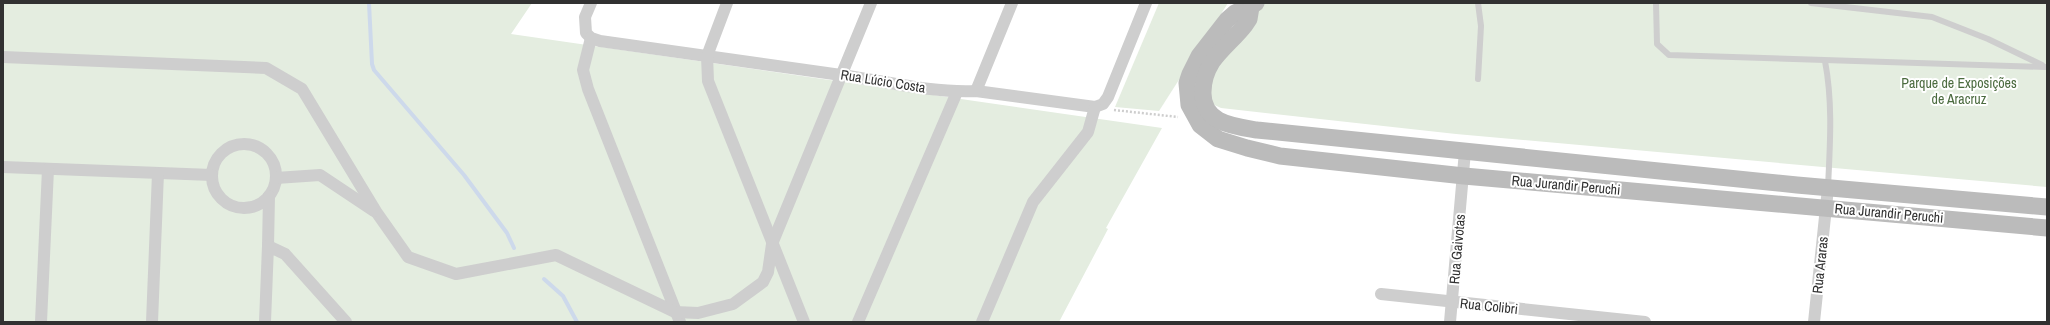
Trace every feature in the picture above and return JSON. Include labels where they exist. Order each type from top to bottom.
[{"type":"street","points":[[591,3],[585,17],[586,33],[591,38],[583,70],[588,89],[678,317]]},
{"type":"street","points":[[728,3],[708,56],[708,81],[804,322]]},
{"type":"street","points":[[3,57],[266,68],[302,89],[377,213],[408,257],[456,274],[556,255],[678,317],[733,304],[763,282],[768,272],[772,244],[871,3]]},
{"type":"street","points":[[976,91],[1012,3]]},
{"type":"street","points":[[982,322],[1033,202],[1088,132],[1095,107],[1103,104],[1108,98],[1146,3]]},
{"type":"street","points":[[1226,35],[1235,13],[1253,5]]},
{"type":"street","name":"Rua Jurandir Peruchi","points":[[1226,35],[1200,56],[1188,78],[1187,94],[1196,120],[1209,134],[1218,139],[1280,156],[1464,176],[2047,228]]},
{"type":"street","name":"Rua Jurandir Peruchi","points":[[1226,35],[1207,72],[1203,88],[1203,98],[1208,111],[1213,117],[1221,122],[1257,130],[1828,188],[2047,207]]},
{"type":"street","name":"Rua Lúcio Costa","points":[[591,38],[600,41],[957,92],[976,91],[1095,107]]},
{"type":"street","points":[[858,322],[957,92]]},
{"type":"street","points":[[246,144],[255,146],[267,155],[275,168],[276,178],[274,188],[262,203],[252,207],[242,208],[233,206],[224,201],[217,194],[213,185],[212,175],[219,156],[226,149],[235,145],[246,144]]},
{"type":"street","name":"Rua Gaivotas","points":[[1450,322],[1465,151]]},
{"type":"street","points":[[3,167],[212,175]]},
{"type":"street","points":[[41,322],[48,169]]},
{"type":"street","points":[[152,322],[158,173]]},
{"type":"street","points":[[276,178],[320,175],[377,213]]},
{"type":"street","name":"Rua Araras","points":[[1814,322],[1828,188]]},
{"type":"street","points":[[265,322],[269,196]]},
{"type":"street","points":[[268,246],[285,254],[346,322]]},
{"type":"street","name":"Rua Colibri","points":[[1381,294],[1645,322]]},
{"type":"lane","points":[[1478,3],[1481,26],[1478,79]]},
{"type":"lane","points":[[1656,3],[1657,44],[1669,56],[2046,67]]},
{"type":"lane","points":[[1811,3],[1932,17],[1988,39],[2046,67]]},
{"type":"lane","points":[[1825,61],[1829,81],[1830,106],[1828,188]]},
{"type":"path","points":[[1095,107],[1196,120]]},
{"type":"green space","points":[[3,3],[532,3],[511,34],[1162,128],[1106,228],[1108,229],[1059,322],[3,322]]},
{"type":"green space","points":[[1159,3],[1228,3],[1159,111],[1115,107]]},
{"type":"green space","name":"Parque de Exposições de Aracruz","points":[[1259,3],[2047,3],[2047,187],[1456,134],[1221,108],[1210,103],[1201,74]]},
{"type":"waterway","points":[[369,3],[372,64],[374,70],[464,175],[507,233],[514,248]]},
{"type":"waterway","points":[[544,279],[563,296],[577,322]]}]
